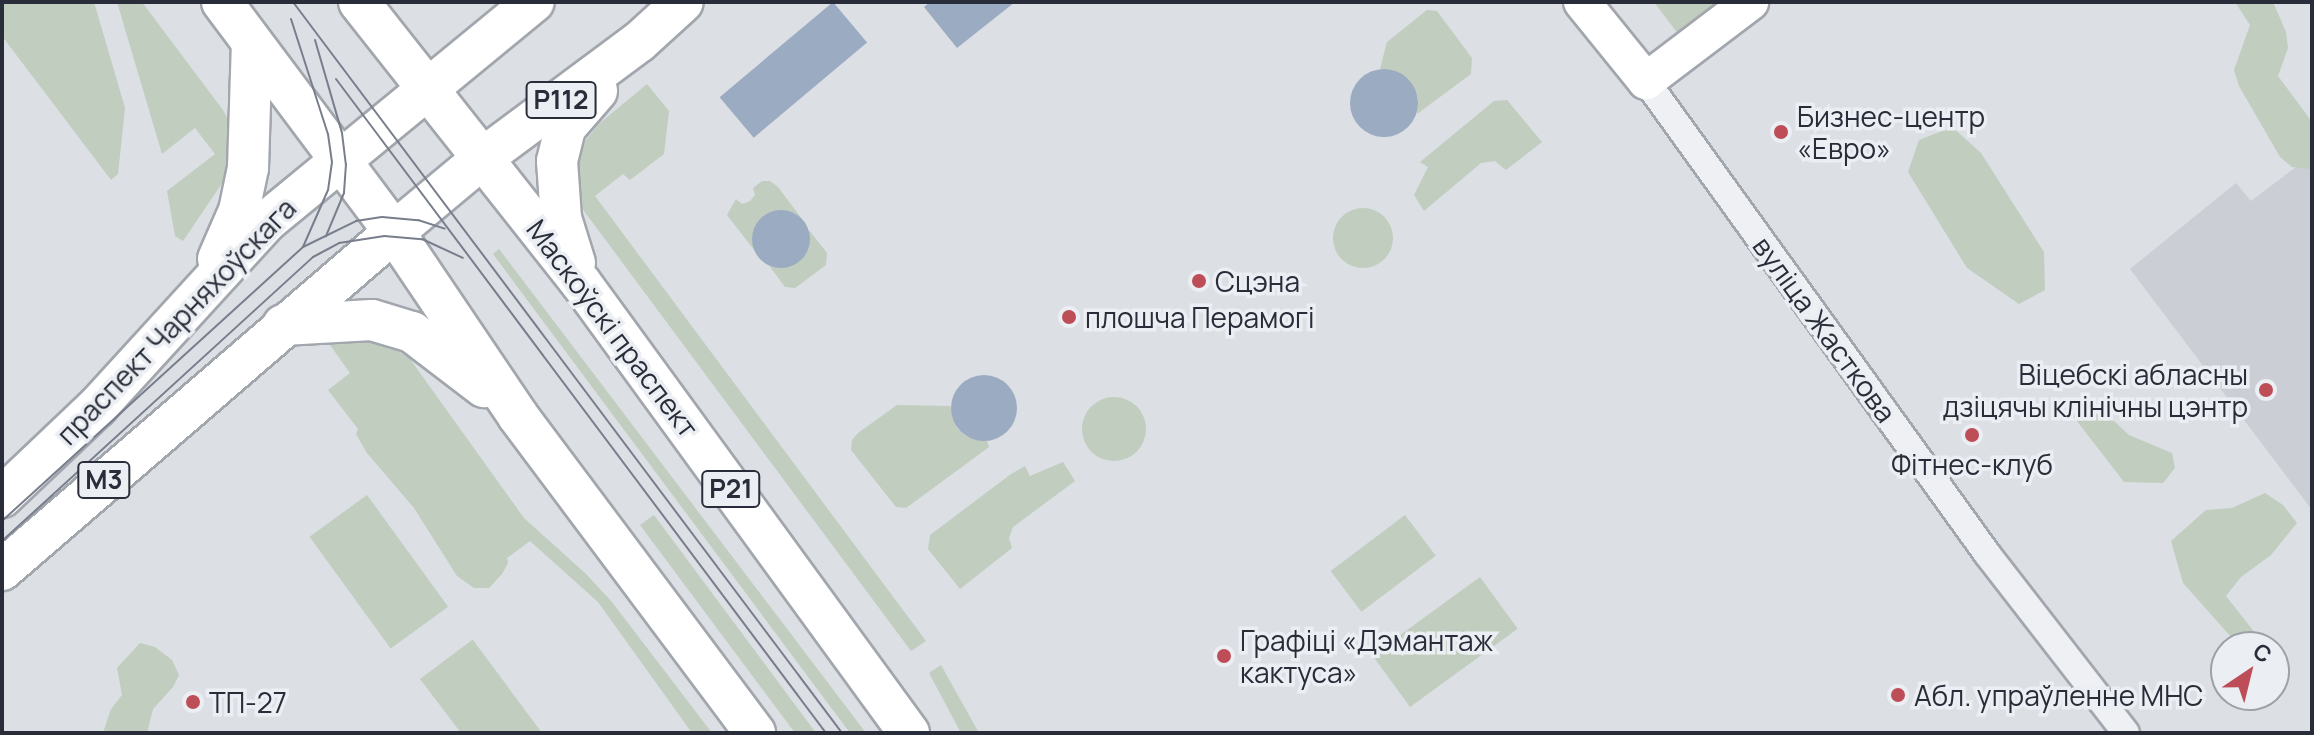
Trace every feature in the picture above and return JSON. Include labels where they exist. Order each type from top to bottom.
[{"type":"main road","points":[[222,2],[394,232],[518,416],[755,733]]},
{"type":"main road","points":[[359,2],[429,90]]},
{"type":"main road","name":"праспект Чарняхоўскага","points":[[2,497],[97,407],[267,221],[534,2]]},
{"type":"main road","name":"Р112","points":[[394,232],[484,157],[639,42],[683,2]]},
{"type":"main road","points":[[581,283],[561,218],[557,161],[565,128],[639,42]]},
{"type":"main road","points":[[209,281],[239,211],[248,168],[252,44]]},
{"type":"main road","name":"Р21","points":[[429,90],[484,157]]},
{"type":"main road","name":"Маскоўскі праспект","points":[[484,157],[581,283],[909,733]]},
{"type":"main road","name":"М3","points":[[2,570],[394,232]]},
{"type":"main road","points":[[283,325],[372,320],[412,332],[518,416]]},
{"type":"street","name":"вуліца Жасткова","points":[[1582,2],[1646,81],[1988,555],[2126,733]]},
{"type":"street","points":[[1646,81],[1750,2]]},
{"type":"shaded area","name":"Віцебскі абласны дзіцячы клінічны цэнтр","points":[[2312,155],[2312,510],[2130,269],[2236,183],[2251,201]]},
{"type":"green space","points":[[2,2],[94,2],[125,108],[118,174],[111,180],[2,36]]},
{"type":"green space","points":[[117,2],[142,2],[223,110],[232,128],[233,145],[227,176],[183,241],[175,236],[167,191],[215,154],[195,128],[162,154]]},
{"type":"green space","points":[[1654,2],[1724,2],[1679,35]]},
{"type":"green space","points":[[2235,2],[2273,2],[2286,32],[2288,48],[2278,76],[2312,122],[2312,166],[2308,169],[2292,167],[2280,157],[2239,86],[2234,70],[2250,25]]},
{"type":"green space","points":[[1427,10],[1437,11],[1472,58],[1471,74],[1417,114],[1418,97],[1409,80],[1398,72],[1380,69],[1387,42]]},
{"type":"green space","points":[[647,84],[669,111],[664,154],[630,180],[623,174],[595,196],[926,641],[911,651],[584,211],[577,191],[577,161],[586,140],[600,123]]},
{"type":"green space","points":[[1507,100],[1542,142],[1506,170],[1495,161],[1481,163],[1424,211],[1414,195],[1428,167],[1420,162],[1494,101]]},
{"type":"green space","points":[[1952,127],[1981,153],[2044,252],[2045,290],[2019,304],[1967,268],[1908,172],[1919,140]]},
{"type":"green space","points":[[762,181],[770,181],[778,187],[802,219],[794,213],[761,218],[753,234],[755,251],[727,215],[736,199],[742,204],[750,201],[755,195],[753,188]]},
{"type":"green space","points":[[1363,208],[1374,210],[1384,217],[1391,227],[1391,249],[1384,259],[1374,266],[1363,268],[1352,266],[1342,259],[1335,249],[1333,238],[1335,227],[1342,217],[1352,210]]},
{"type":"green space","points":[[809,230],[827,253],[826,265],[795,288],[785,287],[768,264],[776,267],[802,259],[808,249]]},
{"type":"green space","points":[[499,249],[866,733],[850,733],[493,254]]},
{"type":"green space","points":[[350,333],[383,342],[410,359],[524,518],[612,602],[712,733],[692,733],[598,602],[530,541],[507,558],[508,563],[502,574],[489,588],[474,588],[457,576],[414,508],[367,453],[356,434],[358,429],[328,390],[350,373],[325,338]]},
{"type":"green space","points":[[1108,397],[1120,397],[1137,406],[1144,417],[1144,441],[1137,452],[1120,461],[1108,461],[1096,456],[1087,447],[1082,435],[1082,423],[1087,411],[1096,402]]},
{"type":"green space","points":[[2088,397],[2129,435],[2172,453],[2175,468],[2163,483],[2124,482],[2073,416]]},
{"type":"green space","points":[[897,405],[950,406],[957,428],[966,436],[987,441],[989,447],[906,508],[896,507],[851,450],[852,440],[858,433]]},
{"type":"green space","points":[[1063,462],[1075,481],[1013,527],[1009,538],[1012,548],[960,589],[928,549],[930,535],[1025,466],[1030,476]]},
{"type":"green space","points":[[2265,493],[2283,505],[2297,523],[2271,555],[2241,577],[2226,596],[2253,631],[2226,631],[2183,583],[2171,541],[2206,510],[2232,508]]},
{"type":"green space","points":[[367,495],[448,607],[391,648],[310,537]]},
{"type":"green space","points":[[654,515],[816,733],[795,733],[640,525]]},
{"type":"green space","points":[[1405,515],[1436,556],[1361,612],[1331,571]]},
{"type":"green space","points":[[1480,577],[1518,629],[1410,707],[1372,655]]},
{"type":"green space","points":[[473,640],[542,733],[461,733],[420,679]]},
{"type":"green space","points":[[140,643],[155,647],[172,660],[179,675],[173,687],[153,709],[147,733],[103,733],[111,709],[122,695],[117,668]]},
{"type":"green space","points":[[941,665],[979,733],[961,733],[929,673]]},
{"type":"water","points":[[833,2],[867,43],[754,138],[720,97]]},
{"type":"water","points":[[930,2],[1015,2],[957,48],[924,7]]},
{"type":"water","points":[[1384,69],[1408,79],[1418,103],[1408,127],[1384,137],[1360,127],[1350,103],[1360,79]]},
{"type":"water","points":[[781,210],[801,219],[810,239],[801,259],[781,268],[761,259],[752,239],[761,219]]},
{"type":"water","points":[[984,375],[997,377],[1012,390],[1017,408],[1015,421],[1002,436],[984,441],[971,439],[956,426],[951,408],[953,395],[966,380]]},
{"type":"tram line","points":[[293,2],[842,733]]},
{"type":"tram line","points":[[291,19],[328,134],[332,162],[328,190],[303,247]]},
{"type":"tram line","points":[[315,40],[342,133],[346,164],[344,193],[326,236]]},
{"type":"tram line","points":[[336,79],[826,733]]},
{"type":"tram line","points":[[2,521],[303,247],[356,221],[382,217],[418,220],[445,229]]},
{"type":"tram line","points":[[2,541],[313,257],[339,243],[384,236],[422,239],[463,258]]},
{"type":"place","name":"Бизнес-центр «Евро»","points":[[1781,132]]},
{"type":"place","name":"Сцэна","points":[[1199,281]]},
{"type":"place","name":"плошча Перамогі","points":[[1069,317]]},
{"type":"place","name":"Віцебскі абласны дзіцячы клінічны цэнтр","points":[[2266,390]]},
{"type":"place","name":"Фітнес-клуб","points":[[1972,435]]},
{"type":"place","name":"Графіці «Дэмантаж кактуса»","points":[[1224,656]]},
{"type":"place","name":"Абл. упраўленне МНС","points":[[1898,695]]},
{"type":"place","name":"ТП-27","points":[[193,702]]}]
